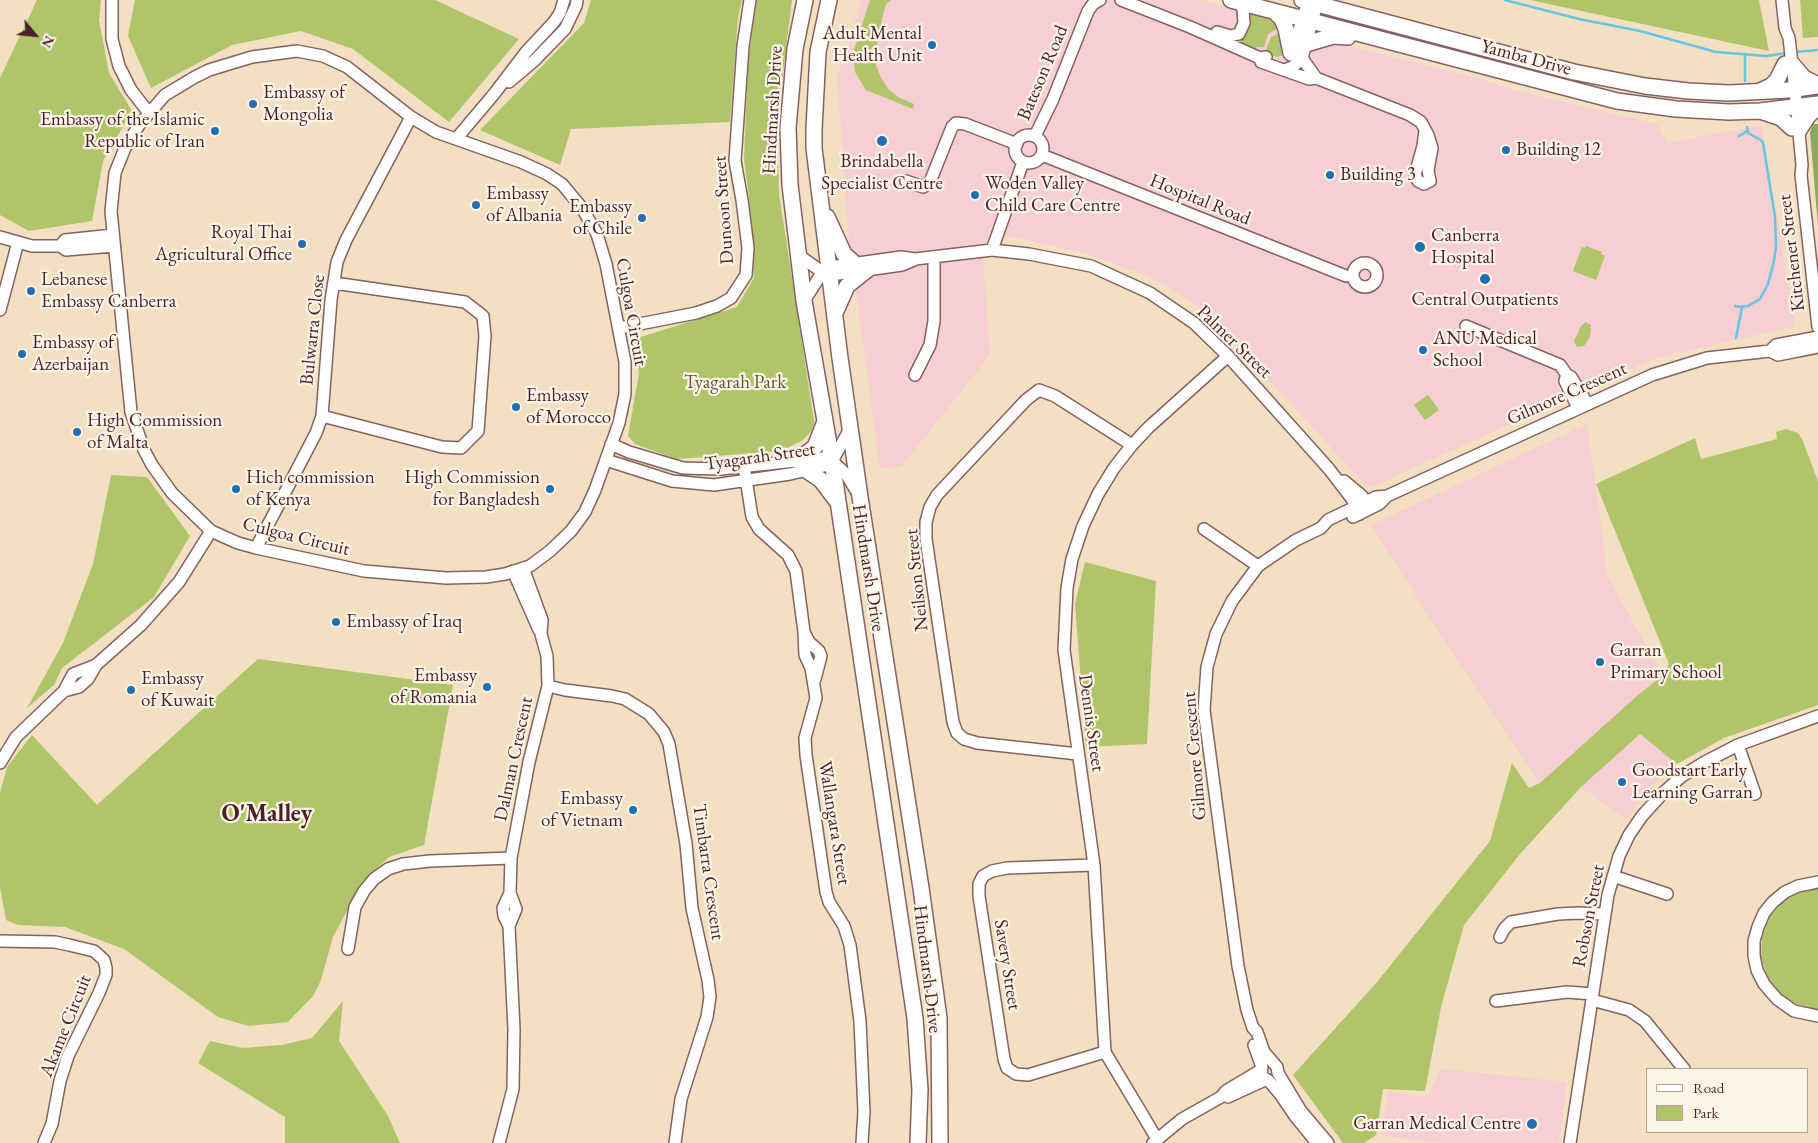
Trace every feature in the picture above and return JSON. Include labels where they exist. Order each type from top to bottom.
[{"type":"main road","name":"Hindmarsh Drive","points":[[805,0],[795,49],[788,128],[790,185],[804,301],[832,461],[916,1018],[920,1090],[918,1143]]},
{"type":"main road","name":"Hindmarsh Drive","points":[[829,0],[818,52],[814,129],[821,204],[860,497],[921,888],[939,1018],[940,1143]]},
{"type":"main road","name":"Yamba Drive","points":[[1236,1],[1617,101],[1692,111],[1760,111],[1818,106]]},
{"type":"main road","name":"Yamba Drive","points":[[1309,2],[1613,81],[1688,91],[1759,92],[1818,86]]},
{"type":"main road","points":[[1274,12],[1282,19],[1295,59],[1333,36],[1364,41],[1374,38]]},
{"type":"main road","points":[[1759,92],[1771,86],[1777,80],[1788,57],[1804,78],[1818,86]]},
{"type":"main road","points":[[1760,111],[1781,118],[1795,129],[1818,106]]},
{"type":"main road","points":[[821,204],[844,254],[861,267],[846,286],[836,311]]},
{"type":"main road","points":[[825,420],[816,447],[802,465],[821,480],[837,501]]},
{"type":"street","points":[[112,0],[112,39],[119,66],[131,90],[149,113]]},
{"type":"street","points":[[456,139],[526,52],[554,22],[560,13],[564,0]]},
{"type":"street","points":[[494,94],[534,60],[565,29],[577,0]]},
{"type":"street","name":"Dunoon Street","points":[[619,328],[696,313],[717,306],[731,298],[746,275],[748,248],[735,161],[743,46],[750,0]]},
{"type":"street","name":"Bateson Road","points":[[1034,136],[1052,99],[1088,11],[1093,4],[1100,0]]},
{"type":"street","points":[[1121,0],[1205,33],[1260,58],[1261,62],[1295,59],[1313,75],[1415,118],[1421,122],[1425,130]]},
{"type":"street","name":"Kitchener Street","points":[[1782,0],[1785,28],[1789,38],[1788,57],[1795,129],[1813,240],[1818,327]]},
{"type":"street","points":[[1205,33],[1215,31],[1230,36],[1239,34],[1244,23],[1243,10],[1236,1]]},
{"type":"street","points":[[1295,59],[1307,20],[1309,2]]},
{"type":"street","points":[[1295,59],[1307,20]]},
{"type":"street","name":"Culgoa Circuit","points":[[297,51],[323,56],[347,67],[411,118],[436,132],[521,162],[547,174],[562,184],[582,208],[597,234],[606,264],[626,362],[624,394],[619,423],[585,512],[571,531],[550,551],[530,566],[486,578],[446,578],[364,571],[238,543],[211,530],[172,493],[144,450],[131,412],[111,211],[115,173],[125,148],[149,113],[166,96],[209,70],[252,57],[297,51]]},
{"type":"street","points":[[1295,59],[1309,78],[1313,75]]},
{"type":"street","name":"Bulwarra Close","points":[[256,548],[316,433],[322,416],[337,262],[346,240],[411,118]]},
{"type":"street","points":[[906,181],[923,187],[930,182],[952,127],[956,123],[965,124],[1016,144]]},
{"type":"street","points":[[1034,136],[1042,142],[1042,155],[1040,159],[1032,163],[1023,162],[1017,156],[1016,144],[1022,137],[1034,136]]},
{"type":"street","name":"Hospital Road","points":[[1042,155],[1351,276]]},
{"type":"street","points":[[992,250],[1023,162]]},
{"type":"street","points":[[0,236],[32,246],[60,246],[66,250],[114,240]]},
{"type":"street","points":[[0,310],[18,242]]},
{"type":"street","name":"Palmer Street","points":[[804,301],[820,276],[837,266],[861,267],[901,257],[915,259],[992,250],[1056,258],[1091,266],[1150,293],[1194,323],[1228,356],[1329,468],[1362,496],[1363,508]]},
{"type":"street","points":[[798,254],[818,269],[830,271]]},
{"type":"street","points":[[915,376],[930,345],[934,321],[934,257]]},
{"type":"street","points":[[322,416],[442,446],[461,448],[478,431],[485,336],[483,316],[465,302],[334,283]]},
{"type":"street","points":[[1466,326],[1561,366],[1567,375],[1571,377],[1582,406]]},
{"type":"street","name":"Gilmore Crescent","points":[[1770,351],[1776,345],[1818,337]]},
{"type":"street","name":"Gilmore Crescent","points":[[1317,1143],[1284,1091],[1268,1072],[1264,1052],[1247,1010],[1238,966],[1204,710],[1207,667],[1216,634],[1232,601],[1258,566],[1296,540],[1321,528],[1332,527],[1363,508],[1376,497],[1387,496],[1652,374],[1707,358],[1770,351],[1778,355],[1818,347]]},
{"type":"street","name":"Dennis Street","points":[[1155,1141],[1105,1052],[1094,865],[1064,650],[1066,588],[1072,558],[1083,526],[1098,494],[1114,468],[1149,427],[1228,356]]},
{"type":"street","name":"Neilson Street","points":[[1078,754],[976,743],[964,740],[957,732],[953,722],[927,549],[926,522],[930,507],[937,496],[1026,400],[1040,390],[1055,396],[1132,445]]},
{"type":"street","name":"Tyagarah Street","points":[[611,444],[629,452],[682,468],[721,469],[744,466],[824,466],[832,461],[851,427]]},
{"type":"street","name":"Tyagarah Street","points":[[606,460],[672,481],[714,485],[746,480],[802,465]]},
{"type":"street","name":"Tyagarah Street","points":[[832,461],[846,474],[860,497]]},
{"type":"street","name":"Wallangara Street","points":[[744,466],[752,517],[759,529],[788,555],[796,571],[804,632],[809,642],[819,651],[821,656],[815,683],[816,698],[805,738],[806,755],[826,892],[844,926],[850,945],[860,1021],[864,1112],[862,1143]]},
{"type":"street","points":[[1204,529],[1258,566]]},
{"type":"street","points":[[0,763],[16,737],[64,691],[73,674],[96,665],[141,625],[179,582],[211,530]]},
{"type":"street","name":"Dalman Crescent","points":[[500,1143],[513,1089],[514,1030],[509,926],[504,916],[503,908],[510,893],[511,858],[530,762],[548,686],[547,656],[518,570]]},
{"type":"street","name":"Timbarra Crescent","points":[[548,686],[625,699],[649,714],[664,732],[669,744],[686,844],[693,913],[710,997],[707,1017],[681,1099],[674,1143]]},
{"type":"street","name":"Robson Street","points":[[1570,1143],[1604,914],[1619,856],[1629,835],[1642,816],[1662,794],[1690,771],[1738,746],[1818,716]]},
{"type":"street","points":[[1738,746],[1755,794]]},
{"type":"street","points":[[348,949],[356,907],[374,879],[388,869],[403,864],[430,861],[511,858]]},
{"type":"street","name":"Savery Street","points":[[1094,865],[1007,868],[992,871],[983,876],[979,884],[979,896],[1004,1059],[1007,1068],[1016,1074],[1028,1075],[1105,1052]]},
{"type":"street","points":[[1613,876],[1667,894]]},
{"type":"street","points":[[1818,882],[1798,886],[1785,892],[1773,902],[1764,913],[1758,926],[1754,941],[1754,956],[1757,970],[1764,984],[1777,1000],[1794,1010],[1818,1016]]},
{"type":"street","points":[[1500,937],[1504,929],[1511,922],[1558,914],[1604,914]]},
{"type":"street","name":"Akame Circuit","points":[[0,939],[55,942],[94,951],[104,960],[106,968],[104,982],[68,1056],[60,1081],[52,1124],[44,1143]]},
{"type":"street","points":[[1496,1001],[1567,992],[1592,997],[1629,1010],[1645,1021],[1683,1068]]},
{"type":"street","points":[[1155,1141],[1182,1119],[1221,1097],[1226,1091],[1268,1072]]},
{"type":"street","name":"Gilmore Crescent","points":[[1298,1114],[1328,1143]]},
{"type":"street","name":"Akame Circuit","points":[[52,1124],[54,1143]]},
{"type":"shaded area","name":"Canberra Hospital","points":[[862,0],[1202,0],[1275,21],[1316,47],[1341,44],[1474,77],[1518,91],[1657,124],[1667,143],[1762,125],[1795,326],[1653,359],[1369,488],[1204,311],[1175,291],[1140,273],[1081,252],[989,232],[983,259],[990,355],[901,467],[880,468],[849,242],[837,76]]},
{"type":"shaded area","points":[[1587,424],[1608,578],[1663,675],[1540,783],[1440,634],[1371,525]]},
{"type":"shaded area","name":"Goodstart Early Learning Garran","points":[[1640,734],[1677,764],[1648,790],[1627,820],[1581,787]]},
{"type":"shaded area","points":[[1441,1069],[1567,1082],[1559,1143],[1441,1143],[1381,1135],[1388,1091],[1427,1097]]},
{"type":"green space","points":[[37,0],[101,0],[99,20],[109,73],[132,111],[103,161],[92,221],[29,231],[0,215],[0,78]]},
{"type":"green space","points":[[135,0],[435,0],[519,39],[449,122],[353,49],[301,31],[232,45],[151,88],[128,36]]},
{"type":"green space","points":[[591,0],[742,0],[738,17],[730,122],[571,129],[560,165],[480,130],[584,23]]},
{"type":"green space","name":"Tyagarah Park","points":[[757,0],[792,0],[777,121],[779,194],[815,427],[803,440],[781,451],[676,459],[635,444],[628,436],[639,373],[634,339],[737,307],[754,278],[749,197],[744,159],[748,61]]},
{"type":"green space","points":[[870,0],[891,0],[886,4],[884,11],[875,54],[876,65],[881,78],[889,90],[898,97],[914,104],[913,109],[866,90],[855,72],[853,53]]},
{"type":"green space","points":[[1530,0],[1759,0],[1769,51]]},
{"type":"green space","points":[[1800,0],[1818,0],[1818,37],[1803,38]]},
{"type":"green space","points":[[1246,10],[1269,17],[1282,26],[1268,34],[1264,47],[1257,47],[1255,50],[1240,42],[1245,33]]},
{"type":"green space","points":[[1283,31],[1285,54],[1278,57],[1266,54],[1265,52],[1271,37]]},
{"type":"green space","points":[[1813,124],[1818,124],[1818,226],[1810,132]]},
{"type":"green space","points":[[1586,246],[1602,252],[1601,254],[1605,256],[1596,280],[1573,271],[1582,247],[1585,248]]},
{"type":"green space","points":[[1586,322],[1591,325],[1590,337],[1584,346],[1577,347],[1574,341],[1581,326]]},
{"type":"green space","points":[[1428,395],[1439,410],[1425,420],[1414,405]]},
{"type":"green space","points":[[1786,429],[1798,433],[1802,439],[1818,481],[1818,705],[1724,738],[1677,764],[1640,734],[1581,787],[1520,854],[1464,925],[1441,1007],[1425,1091],[1383,1089],[1376,1135],[1364,1143],[1343,1143],[1293,1075],[1378,981],[1490,841],[1512,763],[1529,788],[1540,783],[1663,675],[1669,664],[1596,484],[1695,438],[1701,459],[1777,439],[1776,432]]},
{"type":"green space","points":[[111,475],[147,477],[190,536],[154,597],[62,668],[54,685],[27,708],[63,643],[93,564]]},
{"type":"green space","points":[[1085,562],[1156,581],[1147,744],[1086,747],[1075,604]]},
{"type":"green space","points":[[258,659],[453,685],[424,845],[389,857],[363,881],[333,937],[321,980],[313,996],[288,1022],[248,1026],[218,1017],[124,949],[65,927],[18,925],[6,920],[0,887],[0,793],[7,767],[32,735],[97,805]]},
{"type":"green space","points":[[1818,888],[1817,1009],[1797,1004],[1780,993],[1768,977],[1761,957],[1762,937],[1769,918],[1782,903],[1798,892]]},
{"type":"green space","points":[[343,1001],[339,1041],[388,1116],[400,1143],[285,1143],[285,1117],[198,1063],[210,1041],[242,1048],[282,1045],[312,1038]]},
{"type":"waterway","points":[[1505,0],[1579,19],[1640,31],[1716,52],[1766,56],[1787,53]]},
{"type":"waterway","points":[[1795,52],[1818,50]]},
{"type":"waterway","points":[[1745,54],[1745,81]]},
{"type":"waterway","points":[[1735,306],[1748,306],[1760,299],[1768,284],[1776,247],[1775,217],[1763,143],[1748,133],[1747,127]]},
{"type":"waterway","points":[[1739,136],[1747,131]]},
{"type":"waterway","points":[[1736,338],[1742,307]]},
{"type":"place","name":"Adult Mental Health Unit","points":[[932,45]]},
{"type":"place","name":"Embassy of Mongolia","points":[[253,104]]},
{"type":"place","name":"Embassy of the Islamic Republic of Iran","points":[[215,131]]},
{"type":"place","name":"Brindabella Specialist Centre","points":[[882,141]]},
{"type":"place","name":"Building 12","points":[[1506,150]]},
{"type":"place","name":"Building 3","points":[[1330,175]]},
{"type":"place","name":"Woden Valley Child Care Centre","points":[[975,195]]},
{"type":"place","name":"Embassy of Albania","points":[[476,205]]},
{"type":"place","name":"Embassy of Chile","points":[[642,218]]},
{"type":"place","name":"Royal Thai Agricultural Office","points":[[302,244]]},
{"type":"place","name":"Canberra Hospital","points":[[1420,247]]},
{"type":"place","name":"Central Outpatients","points":[[1485,279]]},
{"type":"place","name":"Lebanese Embassy Canberra","points":[[31,291]]},
{"type":"place","name":"ANU Medical School","points":[[1423,350]]},
{"type":"place","name":"Embassy of Azerbaijan","points":[[22,354]]},
{"type":"place","name":"Embassy of Morocco","points":[[516,407]]},
{"type":"place","name":"High Commission of Malta","points":[[77,432]]},
{"type":"place","name":"Hich commission of Kenya","points":[[236,489]]},
{"type":"place","name":"High Commission for Bangladesh","points":[[550,489]]},
{"type":"place","name":"Embassy of Iraq","points":[[336,622]]},
{"type":"place","name":"Garran Primary School","points":[[1600,662]]},
{"type":"place","name":"Embassy of Romania","points":[[487,687]]},
{"type":"place","name":"Embassy of Kuwait","points":[[131,690]]},
{"type":"place","name":"Goodstart Early Learning Garran","points":[[1622,782]]},
{"type":"place","name":"Embassy of Vietnam","points":[[633,810]]},
{"type":"place","name":"Garran Medical Centre","points":[[1532,1124]]},
{"type":"district","name":"O'Malley","points":[[267,814]]}]
